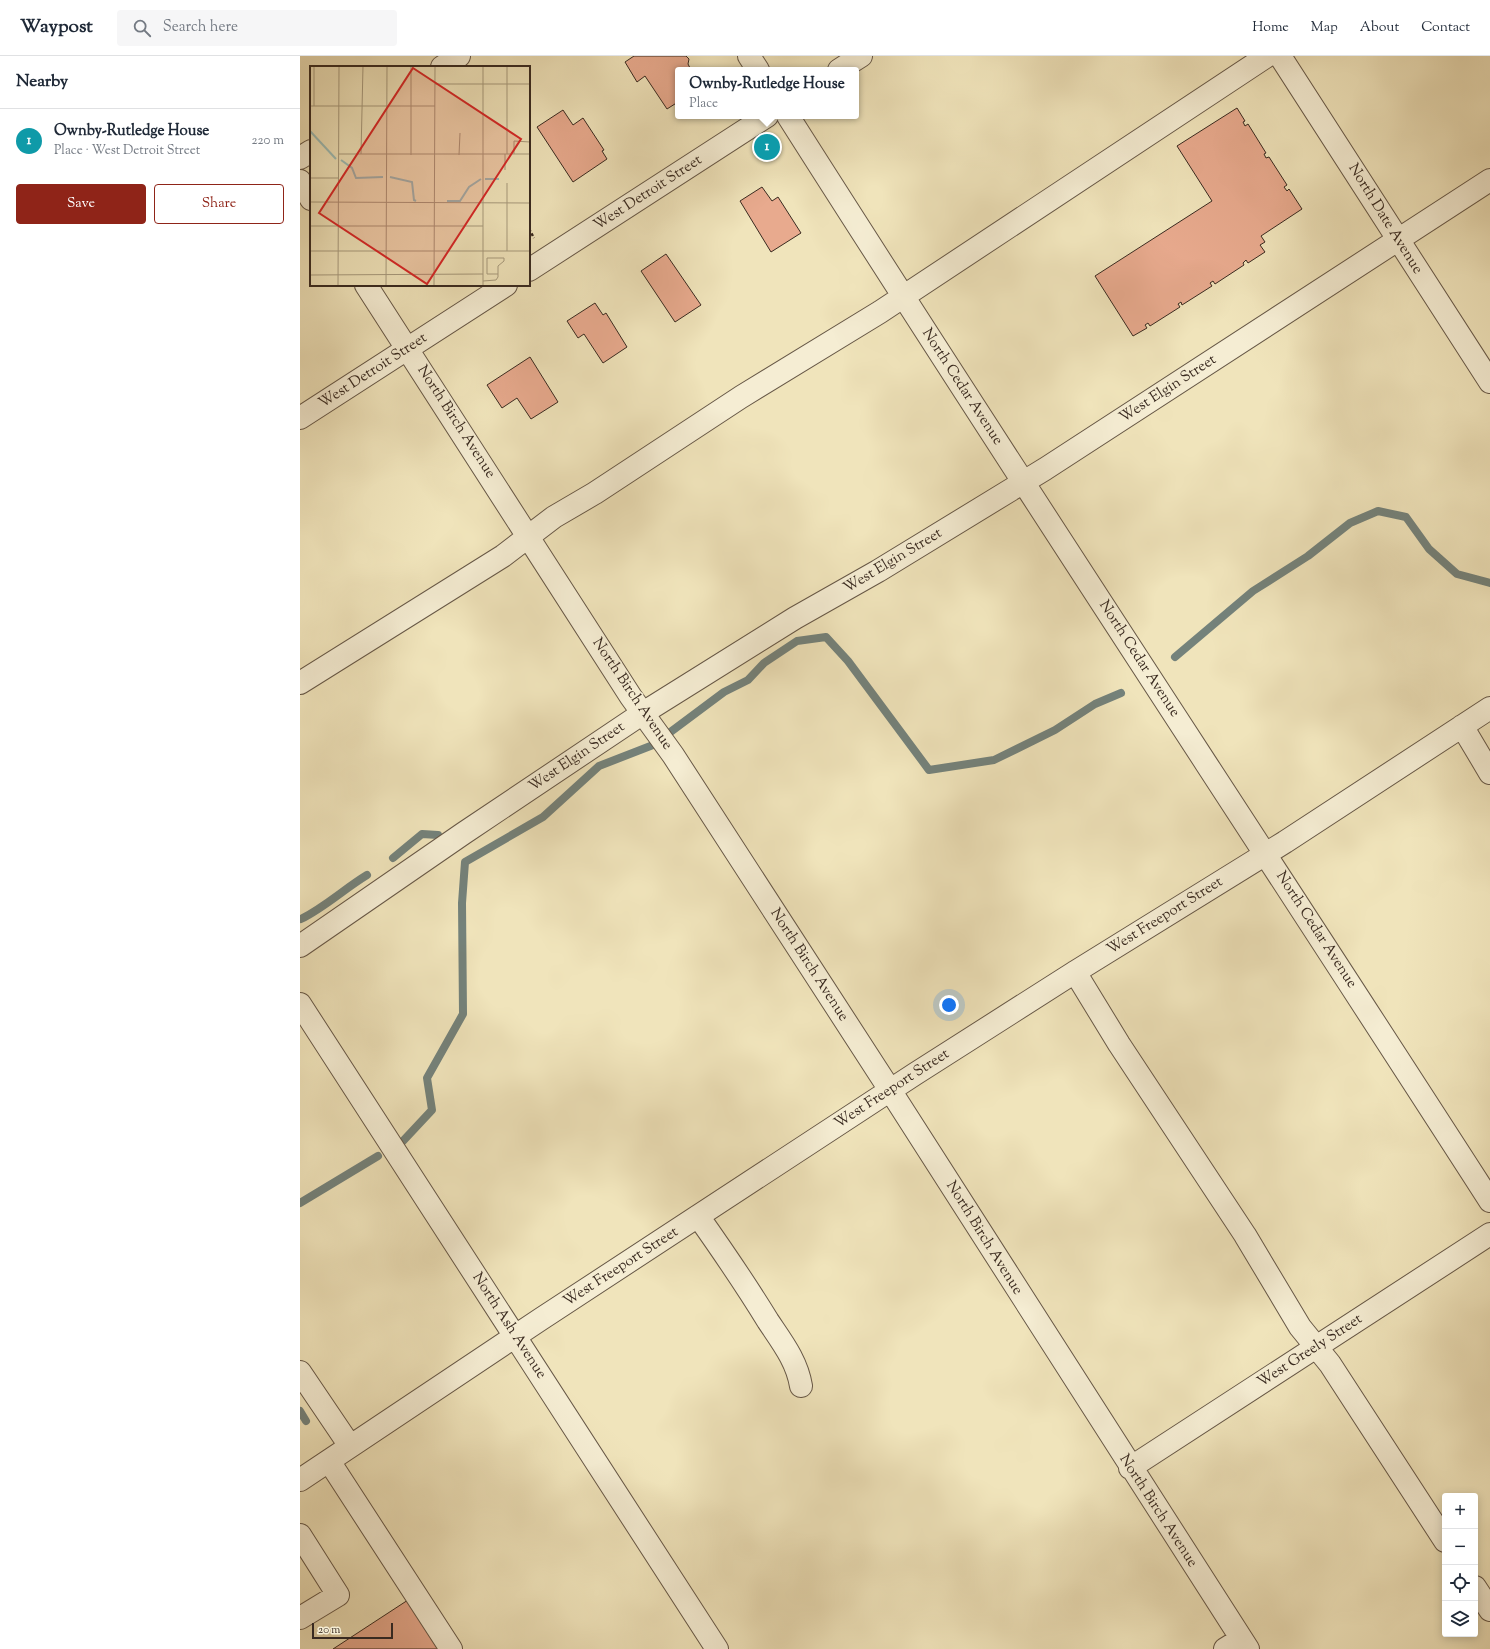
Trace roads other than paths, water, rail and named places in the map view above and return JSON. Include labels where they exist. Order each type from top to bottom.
[{"type":"street","points":[[444,66],[459,56]]},
{"type":"street","points":[[749,56],[756,67]]},
{"type":"street","points":[[844,67],[861,56]]},
{"type":"street","points":[[300,683],[503,556],[554,517],[595,493],[740,397],[811,355],[904,296],[1267,56]]},
{"type":"street","name":"North Date Avenue","points":[[1280,56],[1382,212],[1397,239],[1490,382]]},
{"type":"street","name":"West Detroit Street","points":[[530,269],[762,119]]},
{"type":"street","name":"North Cedar Avenue","points":[[790,119],[1023,482],[1266,853],[1490,1201]]},
{"type":"street","points":[[300,158],[310,152]]},
{"type":"street","name":"West Elgin Street","points":[[300,946],[464,833],[649,720],[795,618],[878,571],[1023,482],[1490,180]]},
{"type":"street","points":[[300,181],[310,196]]},
{"type":"street","name":"North Birch Avenue","points":[[367,286],[408,348],[631,697],[673,755],[890,1090],[1130,1468],[1238,1646]]},
{"type":"street","name":"West Detroit Street","points":[[300,418],[504,286]]},
{"type":"street","name":"West Freeport Street","points":[[300,1480],[890,1090],[1075,972],[1285,842],[1490,708]]},
{"type":"street","points":[[1462,726],[1490,773]]},
{"type":"street","points":[[1075,972],[1119,1044],[1245,1235],[1300,1327],[1330,1364],[1442,1536]]},
{"type":"street","name":"North Ash Avenue","points":[[300,1004],[717,1649]]},
{"type":"street","points":[[698,1216],[751,1293],[790,1356],[798,1372],[801,1386]]},
{"type":"street","name":"West Greely Street","points":[[1130,1468],[1490,1234]]},
{"type":"street","points":[[300,1372],[350,1446]]},
{"type":"street","points":[[329,1462],[451,1649]]},
{"type":"street","points":[[300,1535],[338,1594],[300,1618]]},
{"type":"street","points":[[1478,1592],[1490,1610]]},
{"type":"waterway","points":[[1175,657],[1253,591],[1308,556],[1350,523],[1378,511],[1406,517],[1429,549],[1457,574],[1490,583]]},
{"type":"waterway","points":[[403,1141],[432,1110],[427,1078],[463,1014],[462,903],[465,862],[543,817],[599,766],[653,745],[724,692],[748,680],[764,663],[797,641],[826,637],[848,661],[929,770],[994,760],[1055,730],[1095,704],[1121,693]]},
{"type":"waterway","points":[[393,858],[422,834],[438,835]]},
{"type":"waterway","points":[[301,919],[367,875]]},
{"type":"waterway","points":[[300,1203],[378,1156]]},
{"type":"waterway","points":[[300,1411],[306,1421]]},
{"type":"place","name":"Ownby-Rutledge House","points":[[767,147]]}]
